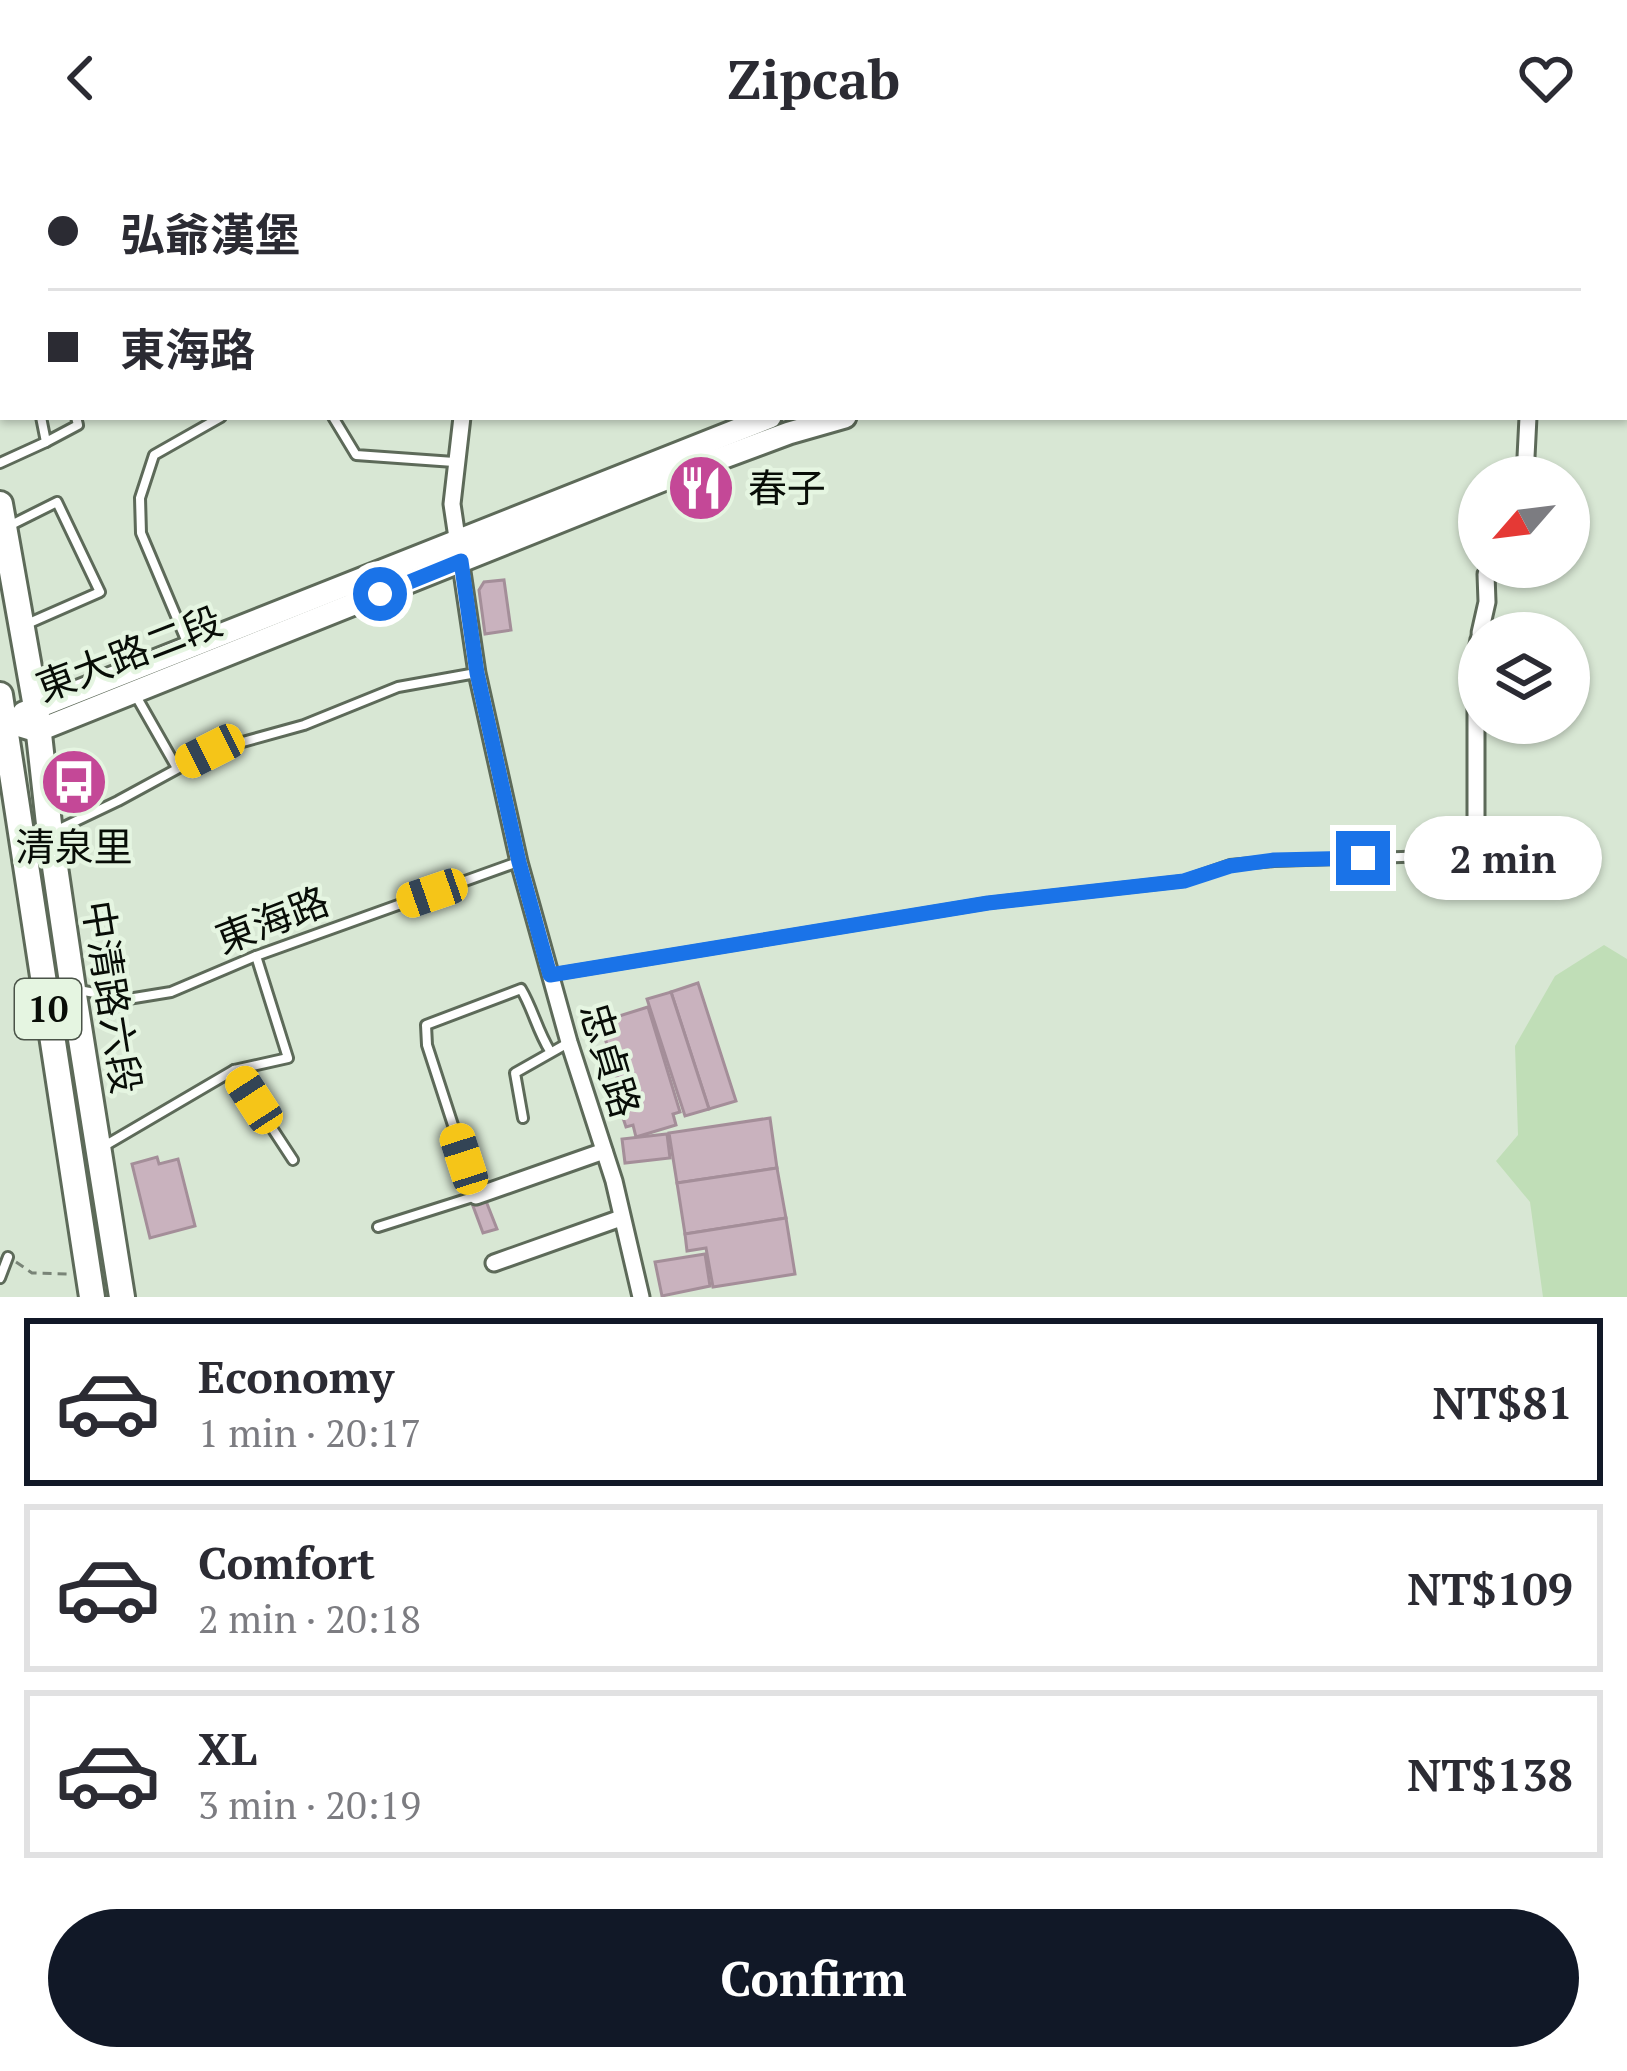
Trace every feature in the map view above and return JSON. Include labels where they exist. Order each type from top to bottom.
[{"type":"main road","name":"10","points":[[2,516],[37,719]]},
{"type":"main road","name":"10","points":[[0,695],[4,722]]},
{"type":"main road","name":"中清路六段","points":[[37,719],[50,833],[122,1297]]},
{"type":"main road","name":"中清路六段","points":[[4,722],[90,1286]]},
{"type":"street","name":"忠貞路","points":[[462,420],[452,504],[477,673],[519,862],[604,1150],[640,1297]]},
{"type":"street","name":"東大路二段","points":[[4,722],[37,719],[134,693],[763,420]]},
{"type":"street","name":"東大路二段","points":[[37,719],[190,648],[834,420]]},
{"type":"street","points":[[1526,456],[1528,420]]},
{"type":"street","points":[[1475,855],[1476,744]]},
{"type":"street","points":[[476,1196],[604,1150]]},
{"type":"street","points":[[494,1263],[621,1218]]},
{"type":"lane","points":[[42,420],[46,442]]},
{"type":"lane","points":[[0,463],[78,425],[77,420]]},
{"type":"lane","points":[[190,648],[141,533],[140,498],[154,455],[216,420]]},
{"type":"lane","points":[[336,420],[356,455],[455,463]]},
{"type":"lane","points":[[2,516],[57,502],[100,592],[22,626]]},
{"type":"lane","points":[[50,833],[210,751],[304,725],[398,686],[477,673]]},
{"type":"lane","points":[[134,693],[177,768]]},
{"type":"lane","points":[[550,975],[988,903],[1184,881],[1230,866],[1274,860],[1497,854]]},
{"type":"lane","name":"東海路","points":[[43,980],[128,999],[171,992],[256,956],[519,862]]},
{"type":"lane","points":[[74,1181],[99,1149],[234,1070],[288,1058],[256,956]]},
{"type":"lane","points":[[378,1227],[476,1196],[427,1045],[426,1025],[520,989],[550,1051]]},
{"type":"lane","points":[[523,1118],[515,1072],[569,1042]]},
{"type":"lane","points":[[234,1070],[293,1160]]},
{"type":"lane","points":[[0,1278],[8,1257]]},
{"type":"path","points":[[8,1257],[32,1273],[90,1286]]},
{"type":"green space","points":[[1604,945],[1627,959],[1627,1297],[1543,1297],[1530,1202],[1496,1161],[1518,1135],[1515,1046],[1555,976]]},
{"type":"building","points":[[504,580],[511,630],[485,634],[479,590],[484,582]]},
{"type":"building","points":[[698,983],[736,1101],[709,1109],[671,992]]},
{"type":"building","points":[[671,992],[709,1109],[685,1116],[647,999]]},
{"type":"building","points":[[648,1007],[680,1112],[673,1114],[676,1125],[636,1137],[633,1125],[626,1127],[622,1115],[628,1113],[600,1022]]},
{"type":"building","points":[[770,1118],[777,1168],[677,1183],[669,1133]]},
{"type":"building","points":[[667,1134],[670,1158],[625,1163],[622,1139]]},
{"type":"building","points":[[157,1157],[159,1164],[178,1159],[195,1226],[150,1238],[132,1164]]},
{"type":"building","points":[[777,1168],[786,1218],[685,1234],[677,1183]]},
{"type":"building","points":[[486,1201],[497,1229],[483,1233],[473,1206]]},
{"type":"building","points":[[786,1218],[795,1274],[713,1287],[706,1248],[687,1251],[685,1234]]},
{"type":"building","points":[[705,1254],[710,1286],[662,1296],[655,1262]]},
{"type":"place","name":"春子","points":[[701,488]]},
{"type":"place","name":"清泉里","points":[[74,782]]},
{"type":"route","points":[[380,594],[461,561],[477,673],[550,975],[988,903],[1184,881],[1230,866],[1363,858]]}]
